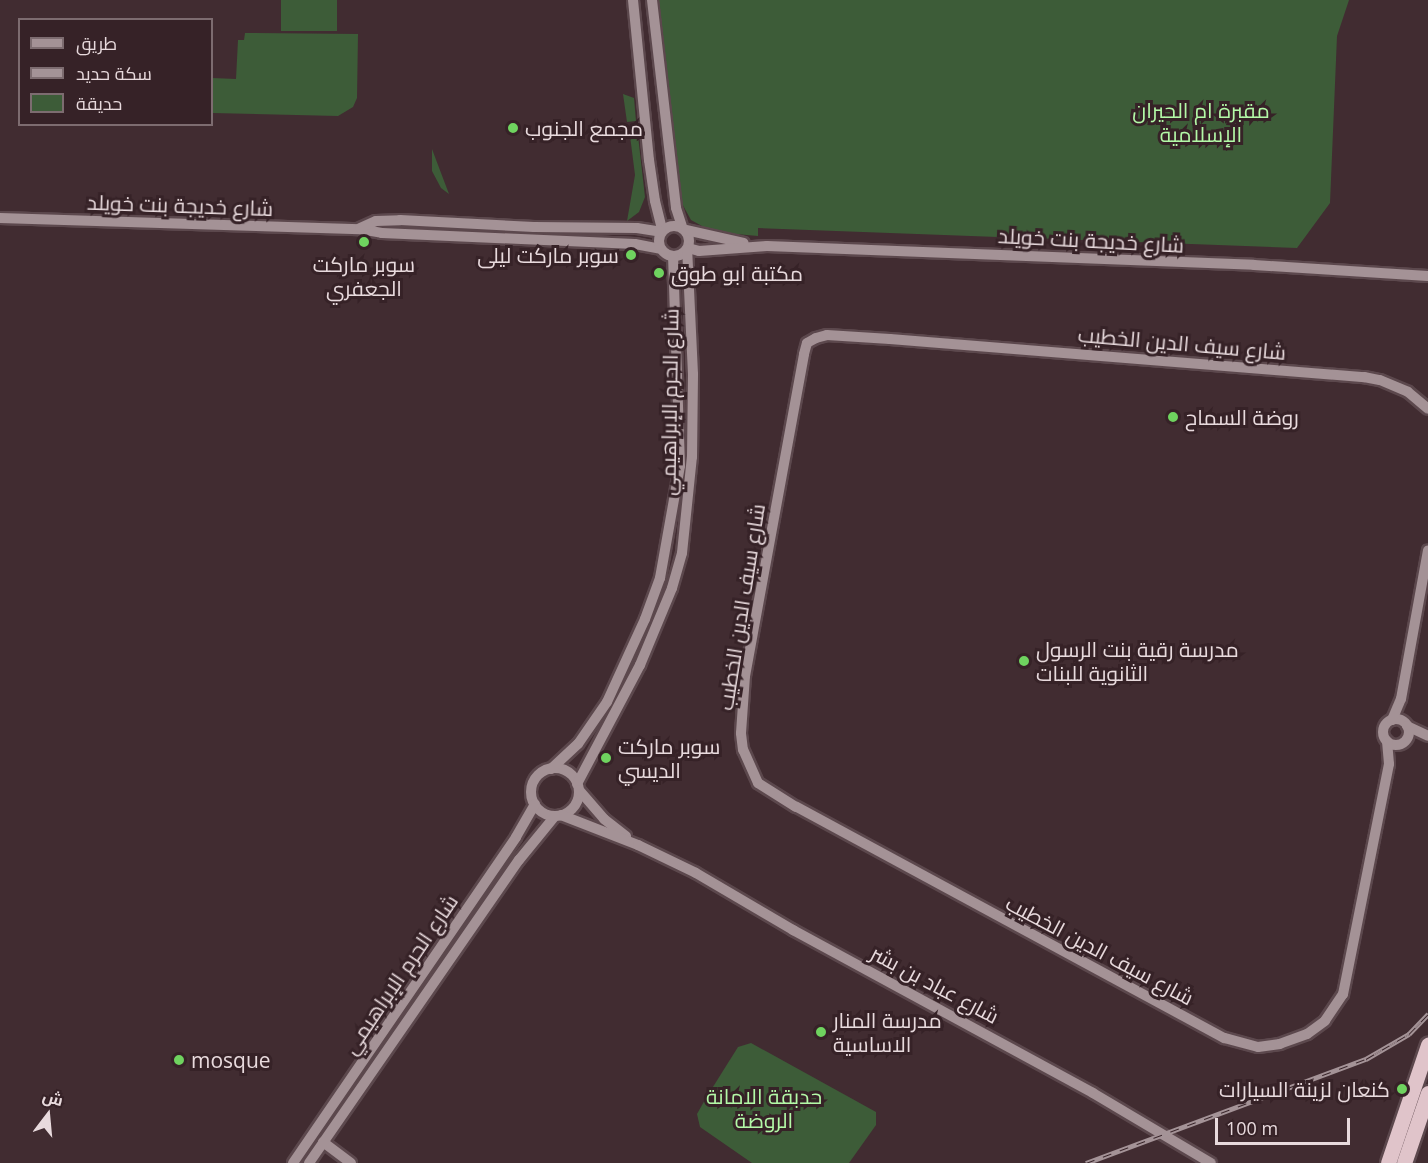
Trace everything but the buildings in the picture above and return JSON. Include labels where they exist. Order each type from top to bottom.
[{"type":"highway","points":[[1388,1163],[1428,1045]]},
{"type":"highway","points":[[1404,1163],[1422,1129],[1428,1093]]},
{"type":"street","points":[[633,0],[649,160],[662,231],[659,240],[661,249],[673,256],[687,249],[689,239],[676,208],[652,0]]},
{"type":"street","name":"شارع خديجة بنت خويلد","points":[[0,218],[360,229],[382,233],[635,244],[661,249]]},
{"type":"street","name":"شارع خديجة بنت خويلد","points":[[360,229],[376,221],[400,220],[534,227],[637,228],[662,231]]},
{"type":"street","points":[[662,231],[675,225],[684,229]]},
{"type":"street","name":"شارع خديجة بنت خويلد","points":[[684,229],[753,245]]},
{"type":"street","name":"شارع خديجة بنت خويلد","points":[[687,249],[699,251],[753,245],[1254,265],[1428,276]]},
{"type":"street","name":"شارع الحرم الإبراهيمي","points":[[578,787],[640,665],[672,588],[682,553],[692,457],[693,374],[687,249]]},
{"type":"street","name":"شارع الحرم الإبراهيمي","points":[[551,769],[579,744],[607,702],[645,619],[660,578],[680,466],[673,256]]},
{"type":"street","name":"شارع سيف الدين الخطيب","points":[[1387,741],[1389,764],[1343,994],[1325,1020],[1307,1034],[1294,1041],[1258,1047],[1224,1038],[981,909],[758,783],[743,750],[741,733],[743,693],[804,354],[807,343],[816,338],[827,335],[1364,377],[1380,380],[1408,392],[1428,409]]},
{"type":"street","points":[[1428,550],[1401,699],[1392,720],[1384,729],[1387,741],[1404,742],[1428,737]]},
{"type":"street","points":[[1401,699],[1407,725],[1404,742]]},
{"type":"street","points":[[1392,720],[1400,720],[1428,737]]},
{"type":"street","name":"شارع سيف الدين الخطيب","points":[[1389,764],[1404,742]]},
{"type":"street","points":[[551,769],[567,772],[578,787],[573,808],[558,816],[543,813],[535,804],[531,794],[533,782],[542,772],[551,769]]},
{"type":"street","name":"شارع عباد بن بشر","points":[[578,787],[604,819],[638,845]]},
{"type":"street","name":"شارع الحرم الإبراهيمي","points":[[293,1163],[496,867],[535,804]]},
{"type":"street","name":"شارع الحرم الإبراهيمي","points":[[309,1163],[519,860],[558,816]]},
{"type":"street","name":"شارع عباد بن بشر","points":[[558,816],[638,845],[696,873],[793,930],[1075,1083],[1211,1163]]},
{"type":"street","points":[[323,1142],[351,1163]]},
{"type":"green space","points":[[281,0],[337,0],[337,31],[281,31]]},
{"type":"green space","name":"مقبرة ام الحيران الإسلامية","points":[[658,0],[1349,0],[1337,36],[1330,203],[1297,248],[758,228],[758,236],[713,232],[691,220],[680,200]]},
{"type":"green space","points":[[245,33],[358,34],[357,98],[353,107],[338,116],[213,113],[213,78],[236,79],[238,40],[244,40]]},
{"type":"green space","points":[[623,94],[634,98],[636,121],[627,122]]},
{"type":"green space","points":[[637,127],[645,197],[639,212],[627,221],[635,175],[629,128]]},
{"type":"green space","points":[[432,149],[449,194],[441,188],[432,171]]},
{"type":"green space","name":"حدبقة الامانة الروضة","points":[[751,1043],[876,1112],[876,1125],[849,1163],[752,1163],[700,1127],[697,1114],[706,1098],[738,1047]]},
{"type":"railway","points":[[1086,1163],[1366,1059],[1409,1034],[1428,1014]]},
{"type":"place","name":"مجمع الجنوب","points":[[513,128]]},
{"type":"place","name":"سوبر ماركت الجعفري","points":[[364,242]]},
{"type":"place","name":"سوبر ماركت ليلى","points":[[631,255]]},
{"type":"place","name":"مكتبة ابو طوق","points":[[659,273]]},
{"type":"place","name":"روضة السماح","points":[[1173,417]]},
{"type":"place","name":"مدرسة رقية بنت الرسول الثانوية للبنات","points":[[1024,661]]},
{"type":"place","name":"سوبر ماركت الديسي","points":[[606,758]]},
{"type":"place","name":"مدرسة المنار الاساسية","points":[[821,1032]]},
{"type":"place","name":"mosque","points":[[179,1060]]},
{"type":"place","name":"كنعان لزينة السيارات","points":[[1402,1089]]}]
